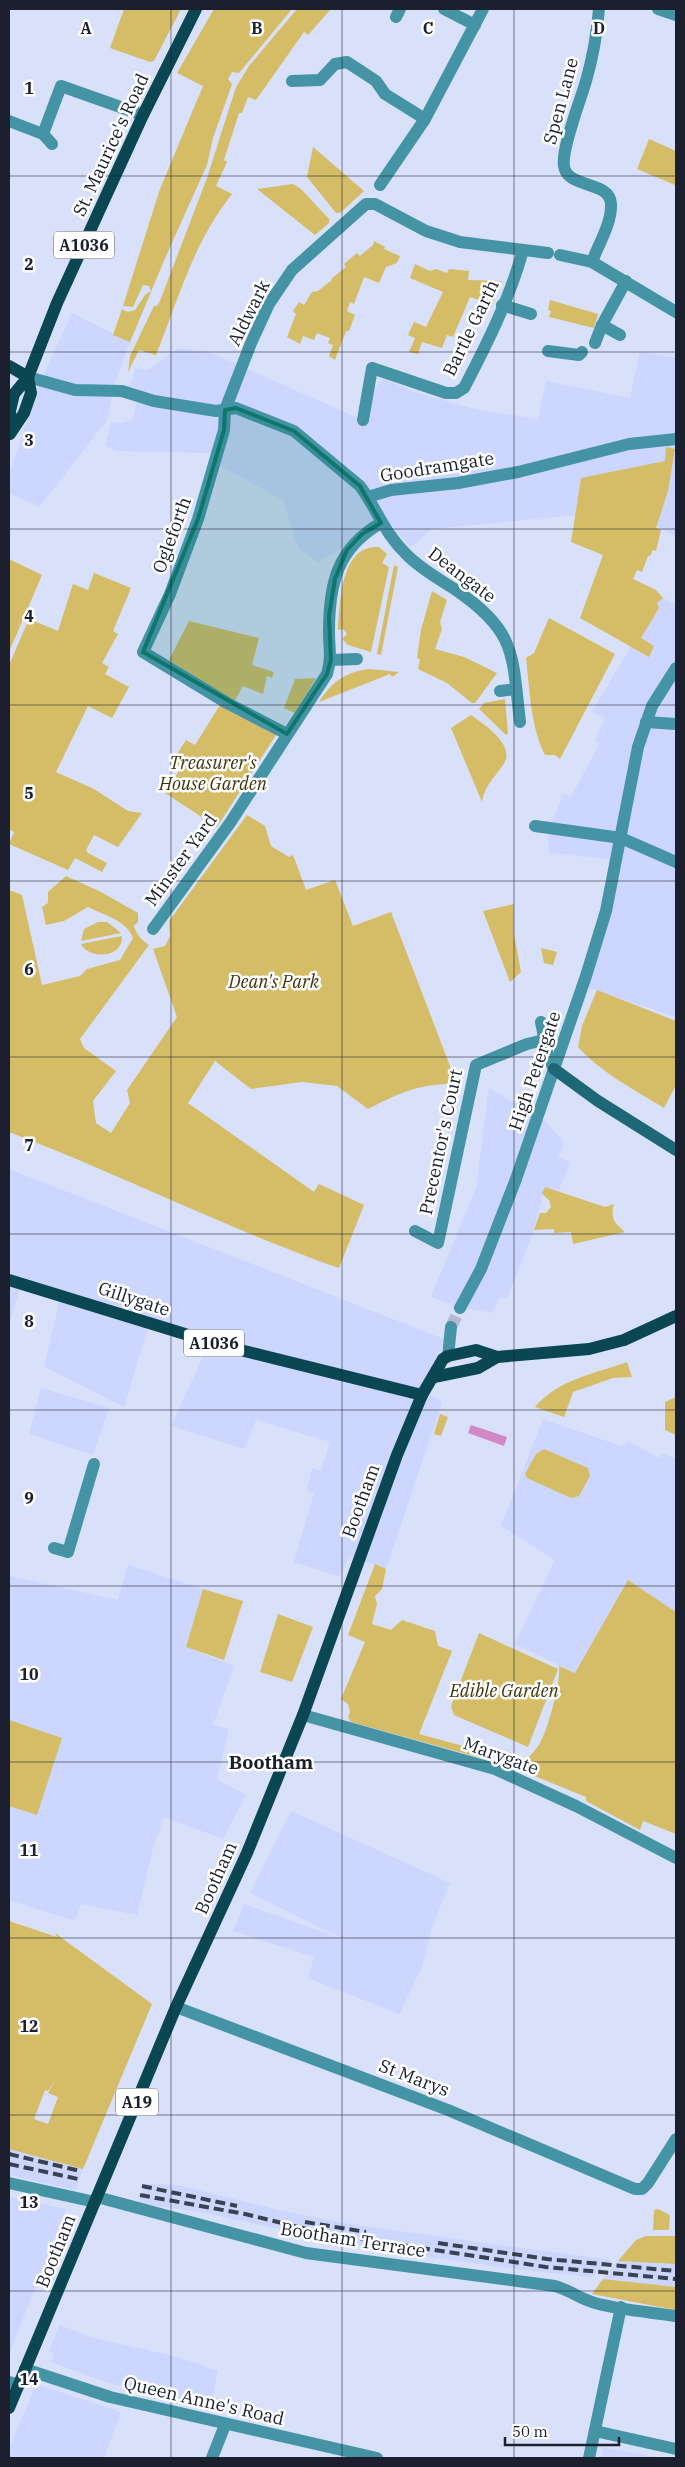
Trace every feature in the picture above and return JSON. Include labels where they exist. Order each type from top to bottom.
[{"type":"main road","name":"St. Maurice's Road","points":[[28,377],[57,303],[143,115],[196,9]]},
{"type":"main road","points":[[9,366],[28,377]]},
{"type":"main road","name":"A1036","points":[[10,434],[24,413],[30,393],[28,377]]},
{"type":"main road","name":"Gillygate","points":[[9,1280],[224,1346],[422,1395]]},
{"type":"main road","points":[[448,1356],[476,1350],[497,1357],[589,1349],[624,1340],[676,1316]]},
{"type":"main road","name":"Bootham","points":[[25,2369],[176,2007],[247,1854],[303,1715],[375,1513],[422,1395],[443,1360],[448,1356]]},
{"type":"main road","points":[[434,1377],[478,1368],[497,1357]]},
{"type":"main road","name":"A19","points":[[9,2408],[14,2384],[25,2369]]},
{"type":"street","points":[[444,9],[475,25]]},
{"type":"street","points":[[380,185],[425,119],[483,9]]},
{"type":"street","name":"Spen Lane","points":[[592,262],[607,224],[611,205],[610,198],[604,191],[572,178],[566,172],[564,158],[587,78],[599,9]]},
{"type":"street","points":[[658,9],[676,15]]},
{"type":"street","points":[[292,82],[320,80],[335,64],[347,62],[376,81],[386,94],[425,119]]},
{"type":"street","points":[[44,134],[61,86],[143,115]]},
{"type":"street","points":[[9,121],[44,134],[52,144]]},
{"type":"street","name":"Aldwark","points":[[226,410],[251,343],[269,304],[292,270],[366,204],[375,204],[426,231],[460,242],[523,250]]},
{"type":"street","points":[[523,250],[592,262],[676,312]]},
{"type":"street","name":"Bartle Garth","points":[[362,420],[372,368],[439,391],[456,393],[464,388],[492,333],[523,250]]},
{"type":"street","points":[[595,343],[602,325],[626,281]]},
{"type":"street","points":[[502,305],[531,314]]},
{"type":"street","points":[[602,325],[620,335]]},
{"type":"street","points":[[548,351],[579,355],[582,352]]},
{"type":"street","name":"Goodramgate","points":[[28,377],[75,390],[111,390],[141,395],[154,401],[216,411],[236,408],[294,431],[350,476],[368,497],[391,490],[458,483],[518,472],[630,444],[676,439]]},
{"type":"street","name":"Ogleforth","points":[[226,410],[224,430],[198,519],[170,594],[143,652],[227,703],[287,734]]},
{"type":"street","name":"Deangate","points":[[368,497],[381,523],[412,560],[478,606],[497,625],[506,640],[512,658],[520,722]]},
{"type":"street","points":[[357,659],[331,660],[329,616],[340,564],[347,550],[362,534],[381,523]]},
{"type":"street","name":"Minster Yard","points":[[152,929],[230,823],[327,674],[331,660]]},
{"type":"street","name":"High Petergate","points":[[460,1308],[481,1269],[513,1188],[554,1069],[606,911],[638,748],[652,706],[676,668]]},
{"type":"street","points":[[500,691],[516,689]]},
{"type":"street","points":[[646,722],[676,724]]},
{"type":"street","points":[[535,826],[621,838],[676,862]]},
{"type":"street","points":[[541,1022],[544,1040],[554,1069],[598,1101],[676,1150]]},
{"type":"street","name":"Precentor's Court","points":[[414,1231],[438,1243],[476,1064],[527,1044],[544,1040]]},
{"type":"street","points":[[448,1356],[451,1327]]},
{"type":"street","points":[[54,1548],[68,1552],[94,1464]]},
{"type":"street","name":"Marygate","points":[[303,1715],[495,1769],[576,1806],[676,1858]]},
{"type":"street","name":"St Marys","points":[[176,2007],[448,2110],[636,2189],[642,2189],[648,2183],[676,2139]]},
{"type":"street","name":"Bootham Terrace","points":[[9,2183],[96,2199],[306,2253],[555,2286],[569,2290],[577,2296],[598,2304],[676,2316]]},
{"type":"street","points":[[589,2458],[621,2307]]},
{"type":"street","name":"Queen Anne's Road","points":[[25,2369],[110,2397],[225,2425],[377,2458]]},
{"type":"street","points":[[212,2458],[225,2425]]},
{"type":"street","points":[[595,2431],[676,2449]]},
{"type":"highlighted area","points":[[236,408],[294,431],[360,486],[381,523],[362,534],[347,550],[335,579],[329,616],[331,660],[327,674],[287,734],[143,652],[198,519],[224,430],[225,410]]},
{"type":"shaded area","points":[[72,313],[130,342],[115,382],[107,420],[39,507],[9,493],[9,475],[38,387]]},
{"type":"shaded area","points":[[179,348],[211,353],[358,418],[382,378],[414,392],[475,409],[538,419],[546,381],[630,398],[640,352],[675,358],[676,537],[656,526],[668,491],[581,478],[577,515],[432,529],[411,547],[388,522],[318,562],[298,548],[283,500],[220,466],[209,453],[116,451],[105,446],[111,422],[123,423],[133,418],[140,389],[130,386],[135,368],[148,370]]},
{"type":"shaded area","points":[[663,598],[676,604],[676,1017],[586,987],[615,860],[549,853],[548,833],[563,794],[571,797],[600,743],[595,740],[605,718],[592,712],[630,648],[659,609],[657,603]]},
{"type":"shaded area","points":[[489,1088],[545,1121],[564,1143],[558,1157],[570,1162],[559,1190],[545,1187],[534,1230],[507,1299],[500,1297],[492,1313],[456,1306],[431,1297],[476,1188]]},
{"type":"shaded area","points":[[9,1169],[444,1339],[428,1393],[442,1402],[386,1569],[349,1556],[340,1577],[294,1562],[314,1493],[307,1490],[312,1468],[321,1471],[330,1442],[256,1420],[244,1449],[171,1426],[207,1348],[148,1328],[124,1407],[44,1367],[60,1299],[20,1289],[9,1323]]},
{"type":"shaded area","points":[[41,1388],[109,1408],[93,1455],[29,1434]]},
{"type":"shaded area","points":[[543,1419],[621,1446],[629,1441],[659,1458],[662,1453],[676,1459],[676,1612],[628,1580],[575,1673],[515,1644],[555,1560],[501,1526]]},
{"type":"shaded area","points":[[471,1425],[507,1437],[504,1446],[468,1433]]},
{"type":"shaded area","points":[[128,1565],[203,1589],[186,1647],[234,1666],[213,1725],[229,1729],[217,1779],[246,1795],[223,1839],[164,1817],[153,1848],[137,1915],[81,1904],[75,1921],[9,1900],[9,1576],[118,1600]]},
{"type":"shaded area","points":[[291,1811],[450,1883],[432,1927],[422,1967],[399,2014],[308,1978],[314,1957],[233,1931],[244,1904],[350,1942],[250,1893]]},
{"type":"shaded area","points":[[9,2149],[83,2169],[76,2190],[9,2175]]},
{"type":"shaded area","points":[[146,2184],[177,2185],[278,2210],[355,2225],[611,2260],[592,2277],[441,2259],[339,2242],[210,2214],[138,2203]]},
{"type":"shaded area","points":[[9,2197],[66,2209],[9,2354]]},
{"type":"shaded area","points":[[618,2261],[676,2264],[676,2287],[603,2279]]},
{"type":"shaded area","points":[[60,2325],[90,2337],[178,2357],[218,2371],[210,2408],[105,2382],[51,2362],[54,2353],[49,2351]]},
{"type":"shaded area","points":[[36,2384],[121,2412],[104,2458],[9,2458],[9,2449]]},
{"type":"shaded area","points":[[603,2447],[660,2458],[601,2458]]},
{"type":"green space","points":[[124,9],[181,9],[154,61],[150,62],[110,48]]},
{"type":"green space","points":[[214,9],[292,9],[239,73],[232,72],[228,79],[232,84],[213,138],[207,165],[130,342],[113,335],[122,309],[128,312],[135,310],[145,295],[151,291],[149,286],[143,285],[133,307],[123,306],[160,189],[203,86],[177,73]]},
{"type":"green space","points":[[297,9],[331,9],[308,35],[304,32],[256,100],[248,97],[242,113],[239,113],[224,160],[227,162],[216,186],[232,194],[207,231],[197,251],[156,355],[139,350],[128,372],[130,356],[154,306],[157,306],[160,301],[207,178],[236,87],[249,66]]},
{"type":"green space","points":[[649,139],[676,151],[675,185],[637,169]]},
{"type":"green space","points":[[313,147],[364,191],[340,213],[336,213],[307,177]]},
{"type":"green space","points":[[293,184],[301,189],[329,219],[329,223],[315,235],[257,189]]},
{"type":"green space","points":[[374,241],[385,247],[384,249],[400,256],[397,263],[386,267],[379,283],[364,277],[354,304],[350,302],[347,311],[355,315],[349,331],[346,331],[335,360],[329,356],[333,345],[328,343],[330,338],[317,333],[314,340],[303,336],[300,344],[287,337],[296,314],[293,311],[299,302],[304,305],[312,292],[318,291],[332,280],[346,267],[344,264],[357,253],[360,256],[373,245]]},
{"type":"green space","points":[[415,264],[430,271],[436,269],[447,273],[449,269],[469,271],[468,280],[502,281],[491,307],[484,304],[485,302],[470,297],[453,337],[447,335],[442,348],[422,342],[418,354],[409,352],[415,338],[408,335],[414,322],[426,327],[443,292],[410,278]]},
{"type":"green space","points":[[550,300],[598,314],[594,328],[549,317],[551,311],[548,310]]},
{"type":"green space","points":[[666,447],[675,449],[668,491],[656,528],[661,530],[656,551],[653,550],[650,556],[648,556],[642,572],[637,570],[633,579],[656,590],[663,598],[657,603],[659,608],[641,638],[654,646],[649,657],[580,618],[603,555],[571,542],[581,478],[665,461]]},
{"type":"green space","points":[[379,547],[387,554],[382,563],[389,567],[371,652],[348,645],[342,639],[347,634],[343,629],[338,630],[342,592],[349,565],[356,555],[366,549]]},
{"type":"green space","points":[[9,559],[42,575],[9,652]]},
{"type":"green space","points":[[394,565],[398,567],[381,655],[377,654]]},
{"type":"green space","points":[[94,573],[131,588],[113,631],[118,634],[102,663],[109,667],[105,674],[129,687],[112,718],[88,706],[56,772],[94,789],[128,811],[142,813],[118,847],[94,835],[86,850],[107,863],[102,872],[75,858],[68,870],[9,844],[14,832],[9,829],[9,665],[29,619],[58,631],[73,584],[88,590]]},
{"type":"green space","points":[[432,591],[447,600],[440,622],[442,629],[435,649],[464,657],[497,673],[475,703],[472,703],[447,683],[418,669],[420,659],[417,658],[421,630]]},
{"type":"green space","points":[[549,618],[615,654],[560,759],[555,755],[545,755],[540,744],[531,708],[526,658],[534,653]]},
{"type":"green space","points":[[189,621],[259,638],[252,665],[274,672],[272,678],[267,676],[263,694],[243,686],[234,702],[169,660]]},
{"type":"green space","points":[[369,669],[399,672],[392,677],[390,674],[319,702],[334,684],[346,675]]},
{"type":"green space","points":[[316,678],[295,713],[284,708],[295,679]]},
{"type":"green space","points":[[505,699],[508,734],[506,735],[479,709],[484,703]]},
{"type":"green space","name":"Treasurer's House Garden","points":[[220,705],[276,735],[217,827],[165,793],[181,768],[172,762],[186,740],[195,745]]},
{"type":"green space","points":[[471,715],[498,737],[506,751],[503,765],[488,786],[482,802],[451,728]]},
{"type":"green space","name":"Dean's Park","points":[[247,815],[265,826],[271,846],[289,857],[293,855],[306,890],[335,880],[353,926],[391,912],[450,1066],[452,1084],[418,1088],[368,1109],[337,1086],[302,1082],[251,1089],[215,1061],[188,1103],[314,1192],[319,1184],[364,1205],[339,1268],[297,1253],[92,1165],[9,1132],[9,890],[22,895],[42,985],[80,976],[87,969],[120,960],[133,938],[120,922],[88,907],[64,921],[46,925],[42,907],[48,903],[48,892],[66,876],[99,891],[138,913],[138,922],[134,926],[135,929],[140,937],[149,945],[80,1039],[84,1048],[116,1071],[93,1101],[96,1123],[111,1133],[130,1103],[127,1090],[177,1017],[153,949],[165,946],[170,936],[169,921]]},
{"type":"green space","points":[[514,904],[514,934],[521,972],[510,982],[483,911]]},
{"type":"green space","points":[[98,922],[107,922],[121,933],[81,941],[84,929]]},
{"type":"green space","points":[[122,936],[118,948],[107,954],[93,953],[81,944]]},
{"type":"green space","points":[[541,948],[557,952],[553,965],[544,963]]},
{"type":"green space","points":[[597,990],[676,1021],[676,1085],[664,1108],[607,1073],[578,1047],[582,1026]]},
{"type":"green space","points":[[545,1187],[605,1207],[614,1204],[612,1213],[614,1220],[625,1232],[573,1244],[571,1232],[554,1233],[554,1229],[534,1230],[540,1213],[546,1213],[551,1207],[549,1200],[542,1194]]},
{"type":"green space","points":[[627,1362],[632,1377],[613,1378],[573,1392],[564,1417],[535,1407],[544,1398],[566,1384]]},
{"type":"green space","points":[[676,1397],[676,1435],[665,1430],[665,1402]]},
{"type":"green space","points":[[440,1414],[448,1417],[441,1436],[434,1434]]},
{"type":"green space","points":[[544,1449],[588,1468],[590,1476],[579,1496],[571,1498],[527,1478],[525,1474],[536,1454]]},
{"type":"green space","points":[[375,1564],[386,1569],[382,1589],[375,1596],[377,1604],[372,1624],[391,1630],[402,1620],[435,1631],[438,1646],[452,1651],[419,1734],[478,1750],[483,1755],[481,1758],[351,1722],[348,1717],[350,1712],[348,1704],[341,1699],[365,1642],[348,1635]]},
{"type":"green space","points":[[628,1580],[676,1612],[676,1834],[643,1821],[640,1830],[586,1801],[586,1797],[532,1775],[533,1771],[528,1770],[525,1761],[538,1746],[547,1727],[556,1694],[559,1666],[575,1673]]},
{"type":"green space","points":[[203,1589],[243,1601],[224,1660],[186,1647]]},
{"type":"green space","points":[[278,1614],[313,1627],[292,1682],[260,1672]]},
{"type":"green space","name":"Edible Garden","points":[[479,1633],[558,1669],[528,1747],[454,1715],[451,1706]]},
{"type":"green space","points":[[9,1720],[62,1738],[37,1815],[9,1806]]},
{"type":"green space","points":[[9,1921],[57,1937],[55,1933],[152,2004],[83,2169],[9,2149]],"holes":[[[55,2080],[48,2093],[58,2097],[48,2124],[34,2119],[45,2090],[48,2091]]]},
{"type":"green space","points":[[658,2209],[670,2215],[669,2230],[653,2230],[654,2210]]},
{"type":"green space","points":[[646,2236],[676,2236],[676,2264],[618,2261],[636,2240]]},
{"type":"green space","points":[[603,2279],[676,2287],[676,2310],[592,2294]]},
{"type":"tunnel","points":[[451,1327],[460,1308]]},
{"type":"railway","points":[[9,2154],[80,2171]]},
{"type":"railway","points":[[9,2164],[78,2179]]},
{"type":"railway","points":[[142,2186],[237,2206]]},
{"type":"railway","points":[[140,2195],[245,2214],[323,2233],[546,2267],[676,2279]]},
{"type":"railway","points":[[305,2222],[366,2232]]},
{"type":"railway","points":[[438,2243],[547,2259],[676,2271]]},
{"type":"district","name":"Bootham","points":[[271,1762]]}]
